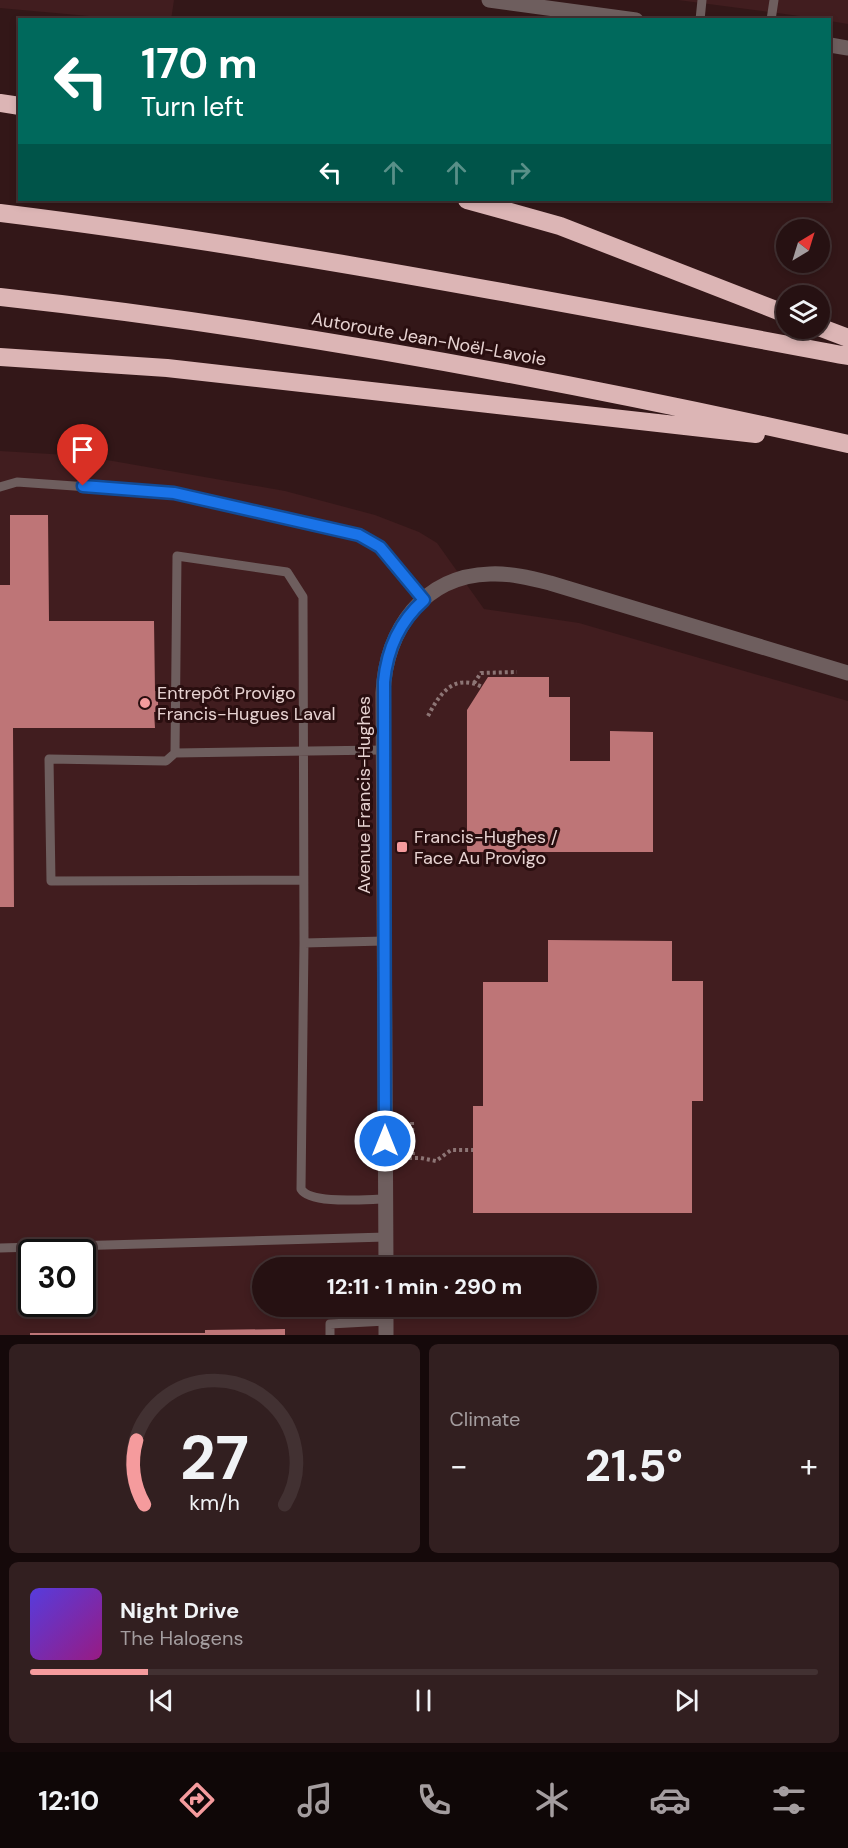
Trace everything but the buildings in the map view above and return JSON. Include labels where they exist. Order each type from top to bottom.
[{"type":"highway","points":[[0,103],[18,106]]},
{"type":"highway","points":[[471,201],[560,226],[776,310]]},
{"type":"highway","points":[[0,213],[308,257],[528,295],[848,356]]},
{"type":"highway","name":"Autoroute Jean-Noël-Lavoie","points":[[0,297],[129,313],[412,356],[636,398],[848,444]]},
{"type":"highway","points":[[830,331],[848,338]]},
{"type":"highway","points":[[0,357],[167,368],[848,444]]},
{"type":"street","points":[[491,0],[587,6],[629,18]]},
{"type":"street","points":[[831,45],[848,48]]},
{"type":"street","name":"Avenue Francis-Hughes","points":[[386,1257],[383,693],[387,659],[400,627],[424,600],[443,587],[465,578],[488,574],[523,576],[848,673]]},
{"type":"lane","points":[[700,18],[702,0]]},
{"type":"lane","points":[[771,18],[774,0]]},
{"type":"lane","points":[[0,487],[17,482],[174,493],[359,535],[380,547],[424,600]]},
{"type":"lane","points":[[175,753],[177,556],[287,572],[303,597],[304,943],[301,1189],[303,1194],[329,1200],[385,1199]]},
{"type":"lane","points":[[303,880],[51,881],[49,759],[166,760],[175,753],[383,750]]},
{"type":"lane","points":[[304,943],[384,941]]},
{"type":"lane","points":[[0,1248],[386,1237]]},
{"type":"lane","points":[[330,1335],[330,1324],[386,1321]]},
{"type":"path","points":[[474,683],[481,673],[517,672]]},
{"type":"path","points":[[428,716],[441,694],[461,681],[482,687]]},
{"type":"path","points":[[412,1122],[413,1158]]},
{"type":"path","points":[[403,1158],[436,1161],[451,1150],[473,1150]]},
{"type":"shaded area","points":[[0,0],[174,0],[171,18],[111,18],[0,8]]},
{"type":"shaded area","points":[[678,0],[848,0],[848,24],[831,21],[831,18],[815,18]]},
{"type":"shaded area","points":[[0,451],[84,456],[285,491],[375,515],[419,532],[437,543],[484,609],[579,623],[848,701],[848,1335],[0,1335]]},
{"type":"place","name":"Entrepôt Provigo Francis-Hugues Laval","points":[[145,703]]},
{"type":"place","name":"Francis-Hughes / Face Au Provigo","points":[[402,847]]},
{"type":"route","points":[[83,486],[174,493],[359,535],[380,547],[424,600],[407,617],[390,647],[384,682],[385,1141]]}]
